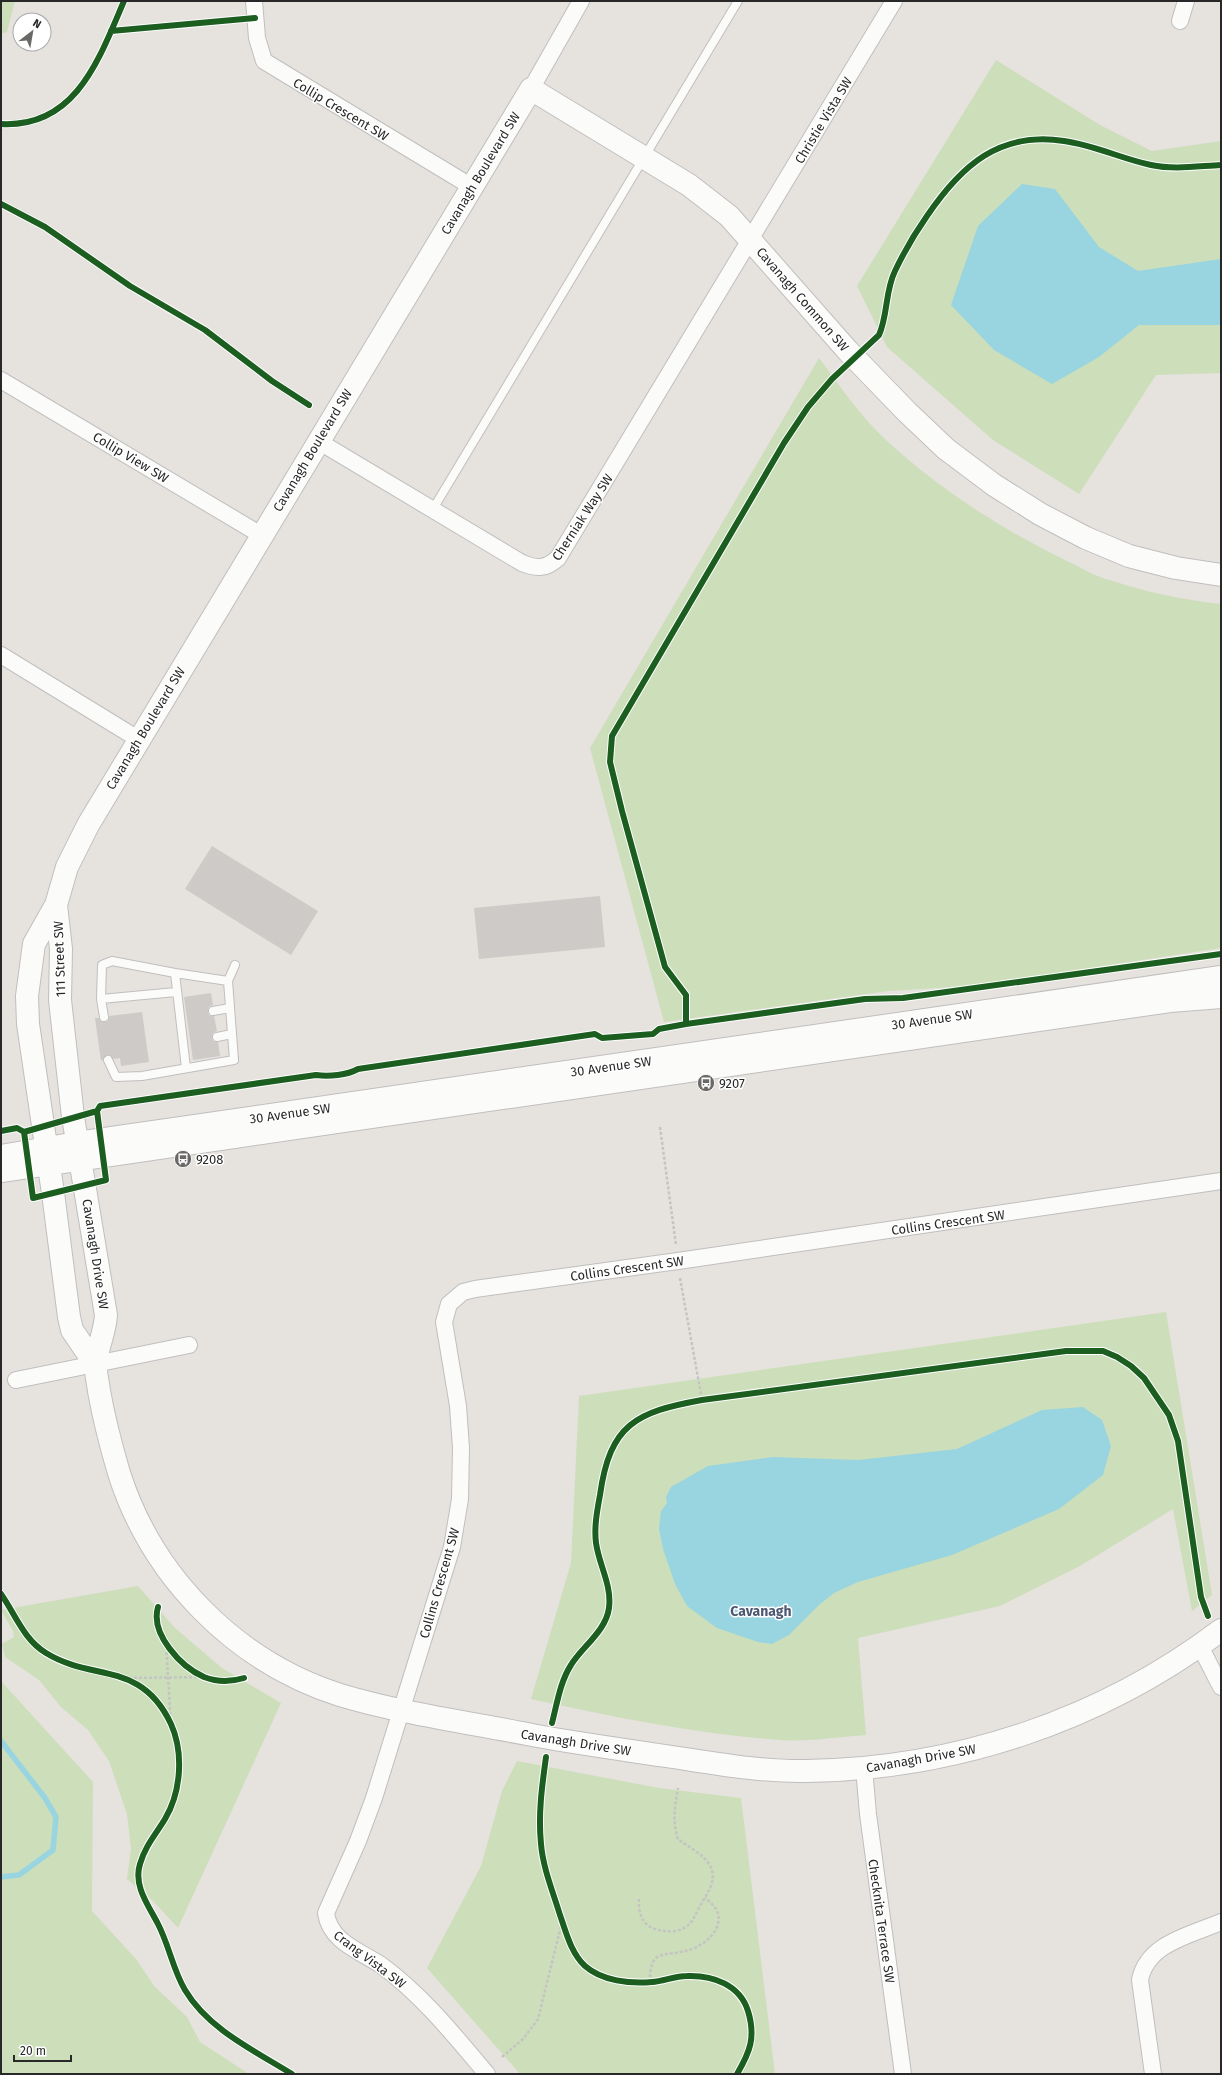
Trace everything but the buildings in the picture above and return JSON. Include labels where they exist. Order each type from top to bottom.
[{"type":"street","name":"Collip Crescent SW","points":[[254,1],[257,38],[264,61],[472,187]]},
{"type":"street","name":"Cavanagh Boulevard SW","points":[[56,905],[60,886],[76,846],[138,739],[472,187],[581,1]]},
{"type":"street","name":"Christie Vista SW","points":[[752,240],[894,1]]},
{"type":"street","points":[[1180,21],[1186,1]]},
{"type":"street","name":"Cavanagh Common SW","points":[[530,90],[689,185],[729,216],[752,240],[848,351],[907,412],[946,449],[994,485],[1040,514],[1086,538],[1129,556],[1176,568],[1221,575]]},
{"type":"street","name":"Cherniak Way SW","points":[[318,441],[522,563],[532,567],[543,568],[551,565],[558,558],[752,240]]},
{"type":"street","name":"Collip View SW","points":[[1,380],[261,535]]},
{"type":"street","points":[[1,655],[138,739]]},
{"type":"street","name":"111 Street SW","points":[[56,905],[61,949],[60,1000],[78,1151]]},
{"type":"street","name":"111 Street SW","points":[[47,1156],[31,1044],[27,996],[34,944],[56,905]]},
{"type":"street","name":"30 Avenue SW","points":[[1,1171],[47,1156],[78,1151],[1221,977]]},
{"type":"street","name":"30 Avenue SW","points":[[78,1151],[1162,1002],[1221,997]]},
{"type":"street","name":"Cavanagh Drive SW","points":[[78,1151],[106,1315],[105,1331],[95,1364]]},
{"type":"street","name":"30 Avenue SW","points":[[1,1156],[47,1156]]},
{"type":"street","name":"Cavanagh Drive SW","points":[[47,1156],[72,1330],[95,1364],[104,1421],[124,1487],[136,1518],[154,1551],[179,1585],[205,1613],[231,1636],[267,1662],[303,1681],[341,1695],[402,1710],[548,1738],[732,1766],[806,1771],[864,1768],[948,1756],[1024,1735],[1066,1719],[1139,1682],[1200,1646],[1221,1630]]},
{"type":"street","name":"Collins Crescent SW","points":[[402,1710],[452,1547],[460,1498],[462,1476],[460,1427],[444,1322],[449,1304],[455,1298],[475,1288],[678,1262],[1221,1181]]},
{"type":"street","points":[[16,1380],[189,1345]]},
{"type":"street","points":[[1200,1646],[1221,1687]]},
{"type":"street","name":"Crang Vista SW","points":[[402,1710],[363,1827],[346,1871],[328,1905],[326,1913],[327,1922],[338,1938],[381,1965],[405,1984],[448,2028],[487,2074]]},
{"type":"street","name":"Checknita Terrace SW","points":[[864,1768],[869,1822],[903,2074]]},
{"type":"street","points":[[1153,2074],[1140,1980],[1142,1970],[1147,1961],[1161,1948],[1221,1922]]},
{"type":"lane","points":[[433,509],[738,1]]},
{"type":"lane","points":[[104,1017],[101,999],[102,965],[112,961],[175,974],[228,981]]},
{"type":"lane","points":[[108,1060],[116,1077],[142,1076],[234,1060],[228,981],[235,965]]},
{"type":"lane","points":[[175,974],[176,992],[183,1016],[187,1042],[186,1068]]},
{"type":"lane","points":[[101,999],[176,992]]},
{"type":"lane","points":[[214,1011],[230,1008]]},
{"type":"lane","points":[[217,1037],[232,1034]]},
{"type":"path","points":[[660,1127],[676,1247]]},
{"type":"path","points":[[680,1275],[702,1400]]},
{"type":"path","points":[[695,1401],[710,1399]]},
{"type":"path","points":[[165,1640],[173,1651]]},
{"type":"path","points":[[165,1640],[172,1729]]},
{"type":"path","points":[[191,1669],[208,1678]]},
{"type":"path","points":[[117,1675],[136,1684]]},
{"type":"path","points":[[124,1678],[208,1678]]},
{"type":"path","points":[[164,1712],[172,1729]]},
{"type":"path","points":[[638,1899],[640,1915],[654,1930],[670,1932],[680,1930],[692,1921],[712,1882],[712,1871],[705,1859],[678,1839],[674,1824],[678,1788]]},
{"type":"path","points":[[660,1980],[647,1982],[652,1964],[656,1958],[663,1954],[693,1949],[709,1938],[715,1930],[719,1914],[716,1908],[705,1898]]},
{"type":"path","points":[[560,1914],[567,1936]]},
{"type":"path","points":[[502,2058],[524,2039],[538,2019],[562,1922]]},
{"type":"green space","points":[[1,1],[15,1],[7,32],[1,34]]},
{"type":"green space","points":[[996,60],[1100,125],[1152,151],[1221,141],[1221,373],[1156,375],[1079,494],[993,440],[887,347],[857,286]]},
{"type":"green space","points":[[819,358],[859,411],[886,440],[906,458],[950,492],[996,522],[1043,549],[1101,577],[1163,594],[1221,604],[1221,948],[972,986],[888,991],[664,1022],[590,748]]},
{"type":"green space","points":[[1166,1312],[1212,1595],[1192,1611],[1173,1509],[1080,1566],[1000,1606],[858,1638],[866,1735],[823,1739],[780,1740],[717,1734],[655,1724],[531,1699],[571,1563],[579,1396]]},
{"type":"green space","points":[[138,1586],[175,1628],[222,1668],[281,1703],[178,1928],[153,1901],[127,1879],[131,1849],[127,1814],[109,1761],[88,1730],[61,1707],[39,1680],[5,1657],[2,1644],[14,1637],[13,1631],[1,1610]]},
{"type":"green space","points":[[1,1681],[93,1782],[92,1911],[136,1959],[155,1987],[187,2017],[200,2042],[249,2074],[1,2074]]},
{"type":"green space","points":[[517,1761],[659,1788],[741,1798],[775,2074],[520,2074],[427,1968],[481,1866],[502,1791]]},
{"type":"water","points":[[1022,184],[1055,189],[1099,247],[1138,271],[1221,259],[1221,325],[1139,325],[1099,357],[1052,384],[994,350],[951,305],[978,226]]},
{"type":"water","points":[[1083,1407],[1102,1420],[1111,1446],[1103,1475],[1059,1509],[952,1555],[858,1582],[834,1593],[820,1604],[789,1635],[772,1644],[758,1642],[717,1628],[687,1606],[675,1584],[663,1549],[659,1529],[661,1511],[667,1503],[666,1497],[671,1487],[708,1466],[773,1457],[858,1460],[957,1449],[1042,1410]]},
{"type":"waterway","points":[[1,1741],[45,1798],[56,1817],[53,1850],[19,1875],[1,1877]]},
{"type":"cycle path","points":[[1,124],[27,122],[48,115],[66,102],[81,86],[94,66],[124,1]]},
{"type":"cycle path","points":[[111,31],[255,18]]},
{"type":"cycle path","points":[[686,1024],[686,995],[665,967],[622,811],[610,762],[612,736],[784,443],[808,407],[832,379],[879,335],[884,319],[892,279],[898,264],[918,229],[940,198],[954,182],[968,168],[984,156],[1001,147],[1020,141],[1041,139],[1075,143],[1151,165],[1169,167],[1221,165]]},
{"type":"cycle path","points":[[1,204],[45,227],[130,286],[205,330],[272,381],[309,405]]},
{"type":"cycle path","points":[[1,1131],[17,1128],[24,1132],[97,1111],[100,1106],[316,1075],[338,1075],[349,1073],[358,1069],[595,1034],[602,1038],[653,1034],[659,1029],[686,1024],[865,999],[903,998],[1221,954]]},
{"type":"cycle path","points":[[24,1132],[33,1198],[106,1180],[97,1111]]},
{"type":"cycle path","points":[[552,1723],[559,1693],[567,1672],[576,1658],[599,1631],[607,1616],[609,1608],[609,1591],[596,1543],[595,1531],[605,1471],[611,1452],[619,1437],[630,1425],[643,1417],[660,1410],[702,1400],[1066,1351],[1103,1351],[1117,1357],[1131,1366],[1144,1378],[1169,1415],[1178,1441],[1201,1597],[1208,1616]]},
{"type":"cycle path","points":[[1,1594],[20,1626],[38,1648],[64,1662],[115,1675],[131,1681],[145,1690],[159,1704],[171,1724],[175,1735],[178,1747],[179,1772],[175,1797],[165,1819],[142,1858],[138,1872],[140,1888],[162,1932],[181,1982],[195,2004],[219,2028],[248,2048],[292,2074]]},
{"type":"cycle path","points":[[158,1607],[157,1617],[163,1638],[177,1658],[186,1666],[204,1677],[214,1680],[229,1681],[244,1678]]},
{"type":"cycle path","points":[[546,1757],[540,1811],[542,1853],[560,1915],[576,1955],[580,1961],[592,1971],[608,1978],[626,1982],[644,1983],[683,1976],[697,1976],[716,1980],[732,1988],[739,1994],[744,2002],[748,2011],[751,2029],[748,2051],[737,2074]]},
{"type":"place","name":"9207","points":[[706,1083]]},
{"type":"place","name":"9208","points":[[183,1159]]},
{"type":"district","name":"Cavanagh","points":[[761,1611]]}]
